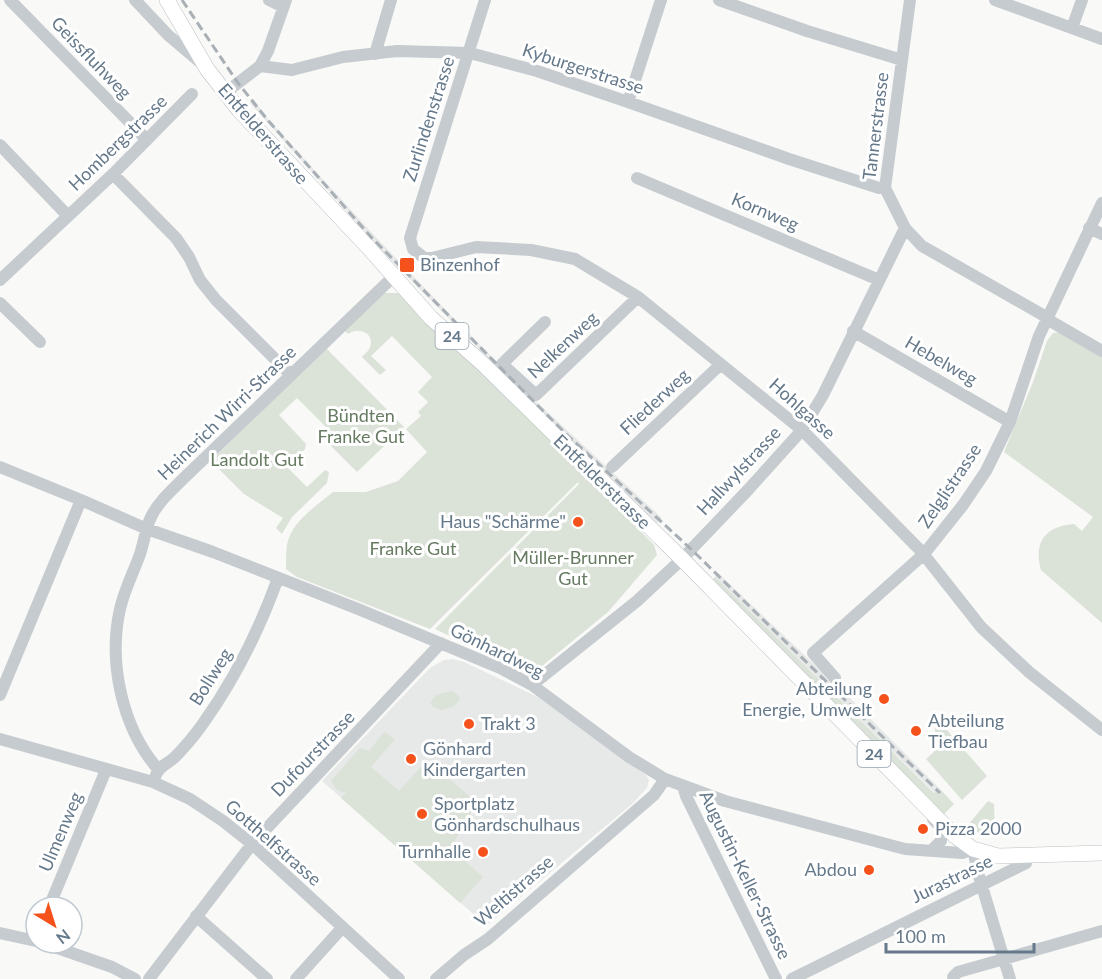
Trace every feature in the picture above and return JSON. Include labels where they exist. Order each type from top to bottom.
[{"type":"main road","name":"Entfelderstrasse","points":[[167,0],[207,68],[225,93],[432,318],[483,364],[682,560],[955,836],[973,849],[998,856],[1102,853]]},
{"type":"street","name":"Geissfluhweg","points":[[10,0],[147,140]]},
{"type":"street","points":[[135,0],[168,35],[207,68]]},
{"type":"street","points":[[225,93],[260,66],[268,51],[284,4],[269,0]]},
{"type":"street","points":[[375,54],[391,0]]},
{"type":"street","name":"Zurlindenstrasse","points":[[413,249],[410,238],[413,227],[485,0]]},
{"type":"street","points":[[628,102],[661,0]]},
{"type":"street","points":[[719,0],[902,60]]},
{"type":"street","name":"Tannerstrasse","points":[[910,0],[885,188],[905,228],[922,246],[1102,351]]},
{"type":"street","points":[[995,0],[1102,39]]},
{"type":"street","points":[[1072,28],[1082,0]]},
{"type":"street","name":"Kyburgerstrasse","points":[[260,66],[292,70],[343,57],[397,51],[470,53],[537,71],[789,159],[885,188]]},
{"type":"street","name":"Hombergstrasse","points":[[0,280],[113,174],[192,94]]},
{"type":"street","name":"Hombergstrasse","points":[[0,145],[68,216]]},
{"type":"street","points":[[113,174],[176,238],[209,292],[291,375]]},
{"type":"street","name":"Kornweg","points":[[637,178],[879,280]]},
{"type":"street","name":"Zelglistrasse","points":[[835,678],[813,653],[924,554],[963,505],[986,471],[1010,422],[1039,336],[1102,203]]},
{"type":"street","name":"Hallwylstrasse","points":[[532,685],[637,601],[682,560],[802,430],[823,395],[905,228]]},
{"type":"street","points":[[1089,228],[1102,234]]},
{"type":"street","name":"Hohlgasse","points":[[413,249],[424,258],[476,248],[531,250],[575,259],[638,297],[802,430],[924,554],[969,613],[999,645],[1102,730]]},
{"type":"street","name":"Heinerich Wirri-Strasse","points":[[158,769],[145,752],[129,719],[115,654],[120,608],[144,543],[151,516],[168,494],[394,276]]},
{"type":"street","name":"Nelkenweg","points":[[545,322],[502,364],[536,395],[638,297]]},
{"type":"street","points":[[0,303],[40,342]]},
{"type":"street","name":"Hebelweg","points":[[854,331],[1010,422]]},
{"type":"street","name":"Fliederweg","points":[[612,467],[722,364]]},
{"type":"street","name":"Gönhardweg","points":[[0,467],[147,529],[279,578],[500,668],[532,685],[629,757],[665,779],[725,801],[905,849],[962,853],[973,849]]},
{"type":"street","points":[[0,695],[81,500]]},
{"type":"street","name":"Bollweg","points":[[153,782],[158,769],[180,751],[215,707],[242,663],[262,622],[279,578]]},
{"type":"street","name":"Dufourstrasse","points":[[149,979],[252,844],[441,643]]},
{"type":"street","name":"Gotthelfstrasse","points":[[0,739],[153,782],[190,799],[223,820],[252,844],[399,979]]},
{"type":"street","name":"Ulmenweg","points":[[54,895],[106,770]]},
{"type":"street","name":"Weltistrasse","points":[[436,979],[464,955],[488,939],[654,795],[665,779]]},
{"type":"street","name":"Augustin-Keller-Strasse","points":[[683,786],[776,979]]},
{"type":"street","points":[[928,810],[941,828],[941,841],[931,851]]},
{"type":"street","points":[[973,849],[1010,979]]},
{"type":"street","name":"Jurastrasse","points":[[792,979],[1026,863],[1026,856]]},
{"type":"street","points":[[196,916],[267,979]]},
{"type":"street","points":[[296,979],[342,928]]},
{"type":"street","points":[[953,977],[958,972],[1004,958],[1102,932]]},
{"type":"street","points":[[0,933],[24,938]]},
{"type":"street","points":[[79,955],[112,967],[135,979]]},
{"type":"shaded area","points":[[254,100],[268,119],[373,234],[465,330],[541,406],[662,518],[657,523],[595,466],[389,258],[250,103]]},
{"type":"shaded area","points":[[718,573],[849,697],[940,789],[935,793],[715,577]]},
{"type":"shaded area","points":[[453,659],[538,697],[646,775],[649,780],[647,788],[632,804],[486,925],[322,781],[430,668],[444,660]]},
{"type":"green space","points":[[398,293],[479,367],[654,545],[657,555],[608,612],[542,666],[525,671],[435,629],[579,484],[578,482],[430,629],[297,577],[286,569],[289,537],[293,529],[312,509],[333,492],[366,492],[398,481],[427,452],[406,429],[421,416],[418,412],[428,402],[418,392],[432,377],[392,336],[371,356],[386,370],[380,375],[362,357],[371,344],[369,336],[362,331],[348,334],[344,330],[380,295]]},
{"type":"green space","points":[[1061,332],[1102,354],[1102,623],[1041,570],[1039,560],[1041,544],[1049,532],[1064,525],[1074,524],[1082,531],[1093,517],[1004,452],[1047,341],[1053,333]]},
{"type":"green space","points":[[326,348],[404,427],[357,472],[325,440],[331,432],[297,398],[279,415],[306,444],[305,449],[287,467],[307,487],[325,470],[329,472],[327,483],[292,517],[282,534],[276,528],[283,518],[244,494],[211,461]]},
{"type":"green space","points":[[715,577],[934,793],[940,789],[954,804],[943,815],[800,670],[713,579]]},
{"type":"green space","points":[[452,691],[460,699],[454,706],[441,710],[430,703],[436,695]]},
{"type":"green space","points":[[939,721],[987,776],[962,800],[926,759],[934,752],[932,749],[938,743],[935,740],[935,725]]},
{"type":"green space","points":[[384,732],[395,739],[371,767],[399,791],[426,761],[476,802],[451,849],[483,877],[460,903],[341,798],[347,791],[336,789],[331,781],[360,748],[369,751]]},
{"type":"green space","points":[[988,801],[994,804],[995,837],[974,831],[968,825]]},
{"type":"railway","points":[[182,0],[238,83],[372,238],[565,433],[692,550],[940,793]]},
{"type":"place","name":"Binzenhof","points":[[407,265]]},
{"type":"place","name":"Haus \"Schärme\"","points":[[578,522]]},
{"type":"place","name":"Abteilung Energie, Umwelt","points":[[884,699]]},
{"type":"place","name":"Trakt 3","points":[[469,724]]},
{"type":"place","name":"Abteilung Tiefbau","points":[[916,731]]},
{"type":"place","name":"Gönhard Kindergarten","points":[[411,759]]},
{"type":"place","name":"Sportplatz Gönhardschulhaus","points":[[422,814]]},
{"type":"place","name":"Pizza 2000","points":[[923,829]]},
{"type":"place","name":"Turnhalle","points":[[483,852]]},
{"type":"place","name":"Abdou","points":[[869,870]]},
{"type":"park label","name":"Bündten Franke Gut","points":[[361,426]]},
{"type":"park label","name":"Landolt Gut","points":[[257,460]]},
{"type":"park label","name":"Franke Gut","points":[[413,549]]},
{"type":"park label","name":"Müller-Brunner Gut","points":[[573,568]]}]
